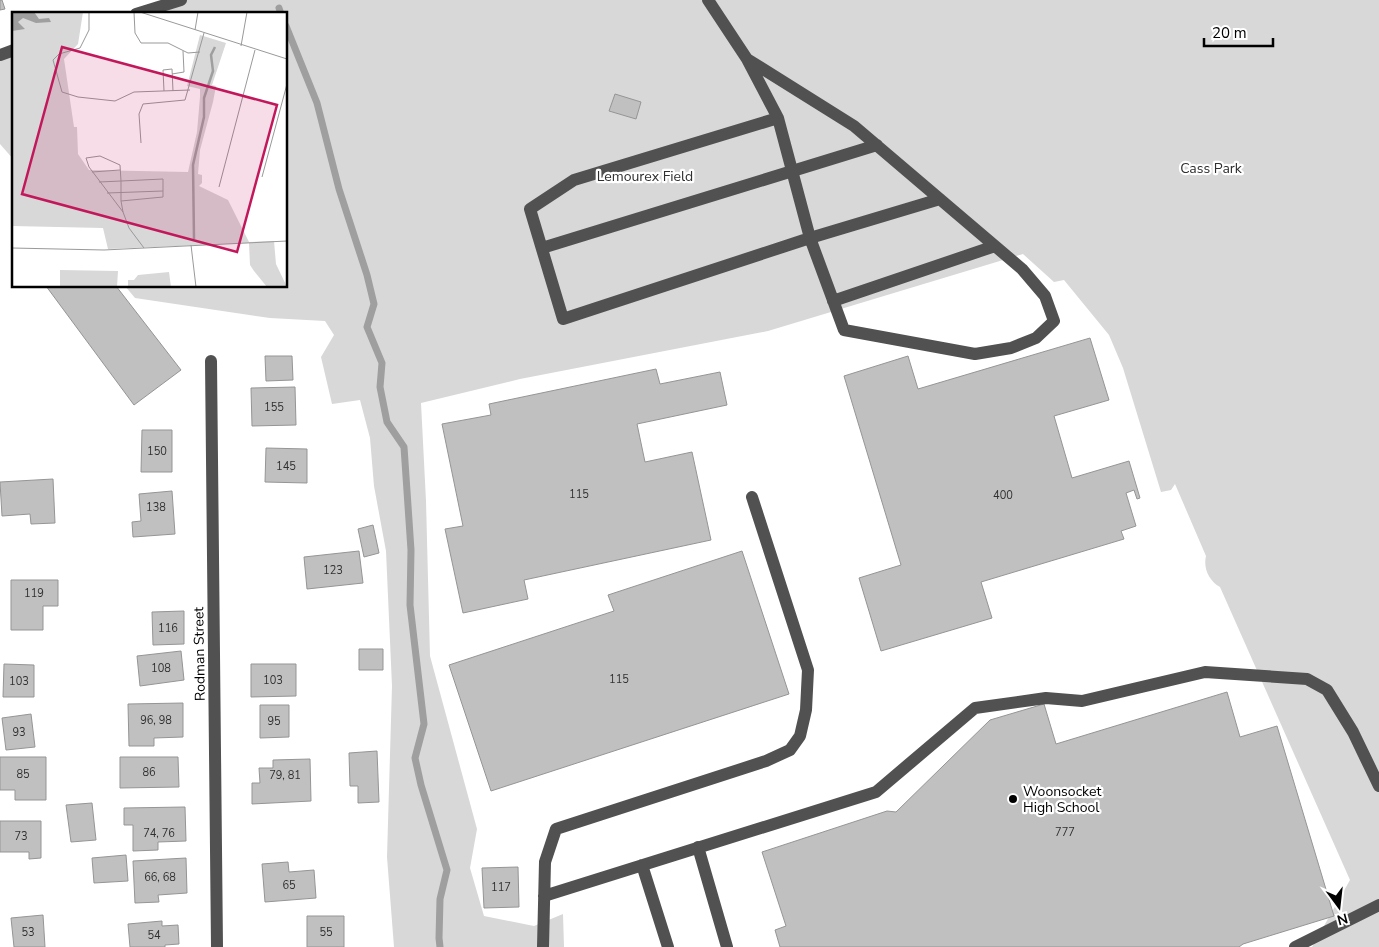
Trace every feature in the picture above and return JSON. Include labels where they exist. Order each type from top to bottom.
[{"type":"street","points":[[142,12],[181,0]]},
{"type":"street","points":[[708,0],[747,59],[778,118],[810,238],[844,330],[975,354],[1011,348],[1036,338],[1054,321],[1045,296],[1022,269],[877,145],[854,126],[747,59]]},
{"type":"street","points":[[0,55],[12,51]]},
{"type":"street","points":[[778,118],[574,180],[530,209],[563,319],[810,238],[940,199]]},
{"type":"street","points":[[542,248],[877,145]]},
{"type":"street","points":[[833,301],[995,246]]},
{"type":"street","name":"Rodman Street","points":[[211,361],[217,947]]},
{"type":"street","points":[[543,947],[545,862],[556,829],[766,761],[790,750],[800,736],[806,710],[808,670],[752,497]]},
{"type":"street","points":[[544,896],[876,792],[975,708],[1046,698],[1082,701],[1205,672],[1307,679],[1327,690],[1353,732],[1379,786]]},
{"type":"street","points":[[698,847],[727,947]]},
{"type":"street","points":[[642,865],[668,947]]},
{"type":"street","points":[[1295,947],[1379,905]]},
{"type":"green space","name":"Cass Park","points":[[175,0],[1379,0],[1379,947],[1312,947],[1350,880],[1220,587],[1208,574],[1205,565],[1206,556],[1175,484],[1171,490],[1161,492],[1123,368],[1109,335],[1064,280],[1054,282],[1023,254],[768,331],[520,379],[421,403],[426,501],[430,656],[477,829],[470,868],[484,916],[534,926],[563,914],[564,947],[394,947],[387,857],[392,686],[386,551],[374,486],[370,438],[360,400],[332,404],[321,357],[334,335],[325,321],[270,318],[135,298],[127,288],[288,288],[288,12],[140,12]]},
{"type":"green space","points":[[12,55],[12,158],[0,144],[0,58]]},
{"type":"building","points":[[0,0],[2,0],[5,9],[0,10]]},
{"type":"building","points":[[615,94],[641,102],[636,119],[609,111]]},
{"type":"building","points":[[47,288],[118,288],[181,370],[134,405]]},
{"type":"building","points":[[1090,338],[1109,400],[1054,416],[1072,478],[1129,461],[1140,498],[1137,499],[1134,490],[1126,493],[1136,526],[1121,531],[1124,539],[981,582],[992,618],[881,651],[859,578],[901,565],[844,376],[908,356],[918,389]]},
{"type":"building","points":[[265,356],[292,356],[293,380],[266,381]]},
{"type":"building","points":[[656,369],[660,384],[720,372],[727,405],[637,424],[645,462],[692,452],[711,540],[524,580],[528,599],[463,613],[445,529],[463,526],[442,424],[491,415],[489,404]]},
{"type":"building","points":[[295,387],[296,425],[252,426],[251,388]]},
{"type":"building","points":[[142,430],[172,430],[172,472],[141,472]]},
{"type":"building","points":[[266,448],[307,449],[307,483],[265,482]]},
{"type":"building","points":[[53,479],[55,523],[31,524],[30,514],[2,516],[0,482]]},
{"type":"building","points":[[172,491],[175,534],[133,537],[132,522],[141,521],[139,494]]},
{"type":"building","points":[[373,525],[379,553],[364,557],[358,529]]},
{"type":"building","points":[[359,551],[363,583],[307,589],[304,557]]},
{"type":"building","points":[[742,551],[789,694],[491,791],[449,665],[614,611],[608,595]]},
{"type":"building","points":[[11,580],[58,580],[58,606],[43,606],[43,630],[11,630]]},
{"type":"building","points":[[184,611],[184,644],[153,645],[152,612]]},
{"type":"building","points":[[359,649],[383,649],[383,670],[359,670]]},
{"type":"building","points":[[181,651],[184,680],[140,686],[137,656]]},
{"type":"building","points":[[4,664],[34,665],[34,697],[3,697]]},
{"type":"building","points":[[251,664],[296,664],[296,696],[251,697]]},
{"type":"building","name":"Woonsocket High School","points":[[1227,692],[1240,737],[1277,726],[1334,916],[1243,944],[1239,947],[780,947],[775,930],[786,926],[762,852],[887,811],[896,812],[990,720],[1044,704],[1056,744]]},
{"type":"building","points":[[183,703],[183,737],[154,738],[154,746],[129,746],[128,704]]},
{"type":"building","points":[[260,705],[289,705],[289,737],[260,738]]},
{"type":"building","points":[[31,714],[35,747],[6,750],[2,718]]},
{"type":"building","points":[[377,751],[379,802],[358,803],[358,786],[350,786],[349,753]]},
{"type":"building","points":[[0,757],[46,757],[46,800],[15,800],[15,790],[0,790]]},
{"type":"building","points":[[120,757],[178,757],[179,787],[120,788]]},
{"type":"building","points":[[310,759],[311,801],[252,804],[252,783],[260,783],[259,768],[273,768],[273,760]]},
{"type":"building","points":[[92,803],[96,840],[71,842],[66,805]]},
{"type":"building","points":[[185,807],[186,841],[158,842],[158,850],[133,851],[133,825],[124,825],[124,808]]},
{"type":"building","points":[[0,821],[41,821],[41,858],[29,859],[29,852],[0,852]]},
{"type":"building","points":[[126,855],[128,881],[94,883],[92,858]]},
{"type":"building","points":[[186,858],[187,893],[158,895],[159,902],[135,903],[133,861]]},
{"type":"building","points":[[288,862],[289,872],[314,870],[316,898],[265,902],[262,864]]},
{"type":"building","points":[[518,867],[519,907],[484,908],[482,868]]},
{"type":"building","points":[[43,915],[45,947],[14,947],[11,918]]},
{"type":"building","points":[[307,916],[344,916],[344,947],[307,947]]},
{"type":"building","points":[[162,921],[162,926],[178,925],[179,944],[165,945],[165,947],[130,947],[128,924]]},
{"type":"waterway","points":[[279,8],[280,12]]},
{"type":"waterway","points":[[288,31],[317,103],[339,189],[367,275],[374,304],[367,327],[382,363],[380,387],[387,422],[404,447],[411,550],[410,605],[424,724],[415,758],[421,785],[447,870],[440,899],[440,947]]},
{"type":"place","name":"Woonsocket High School","points":[[1013,799]]},
{"type":"park label","name":"Lemourex Field","points":[[645,176]]}]
